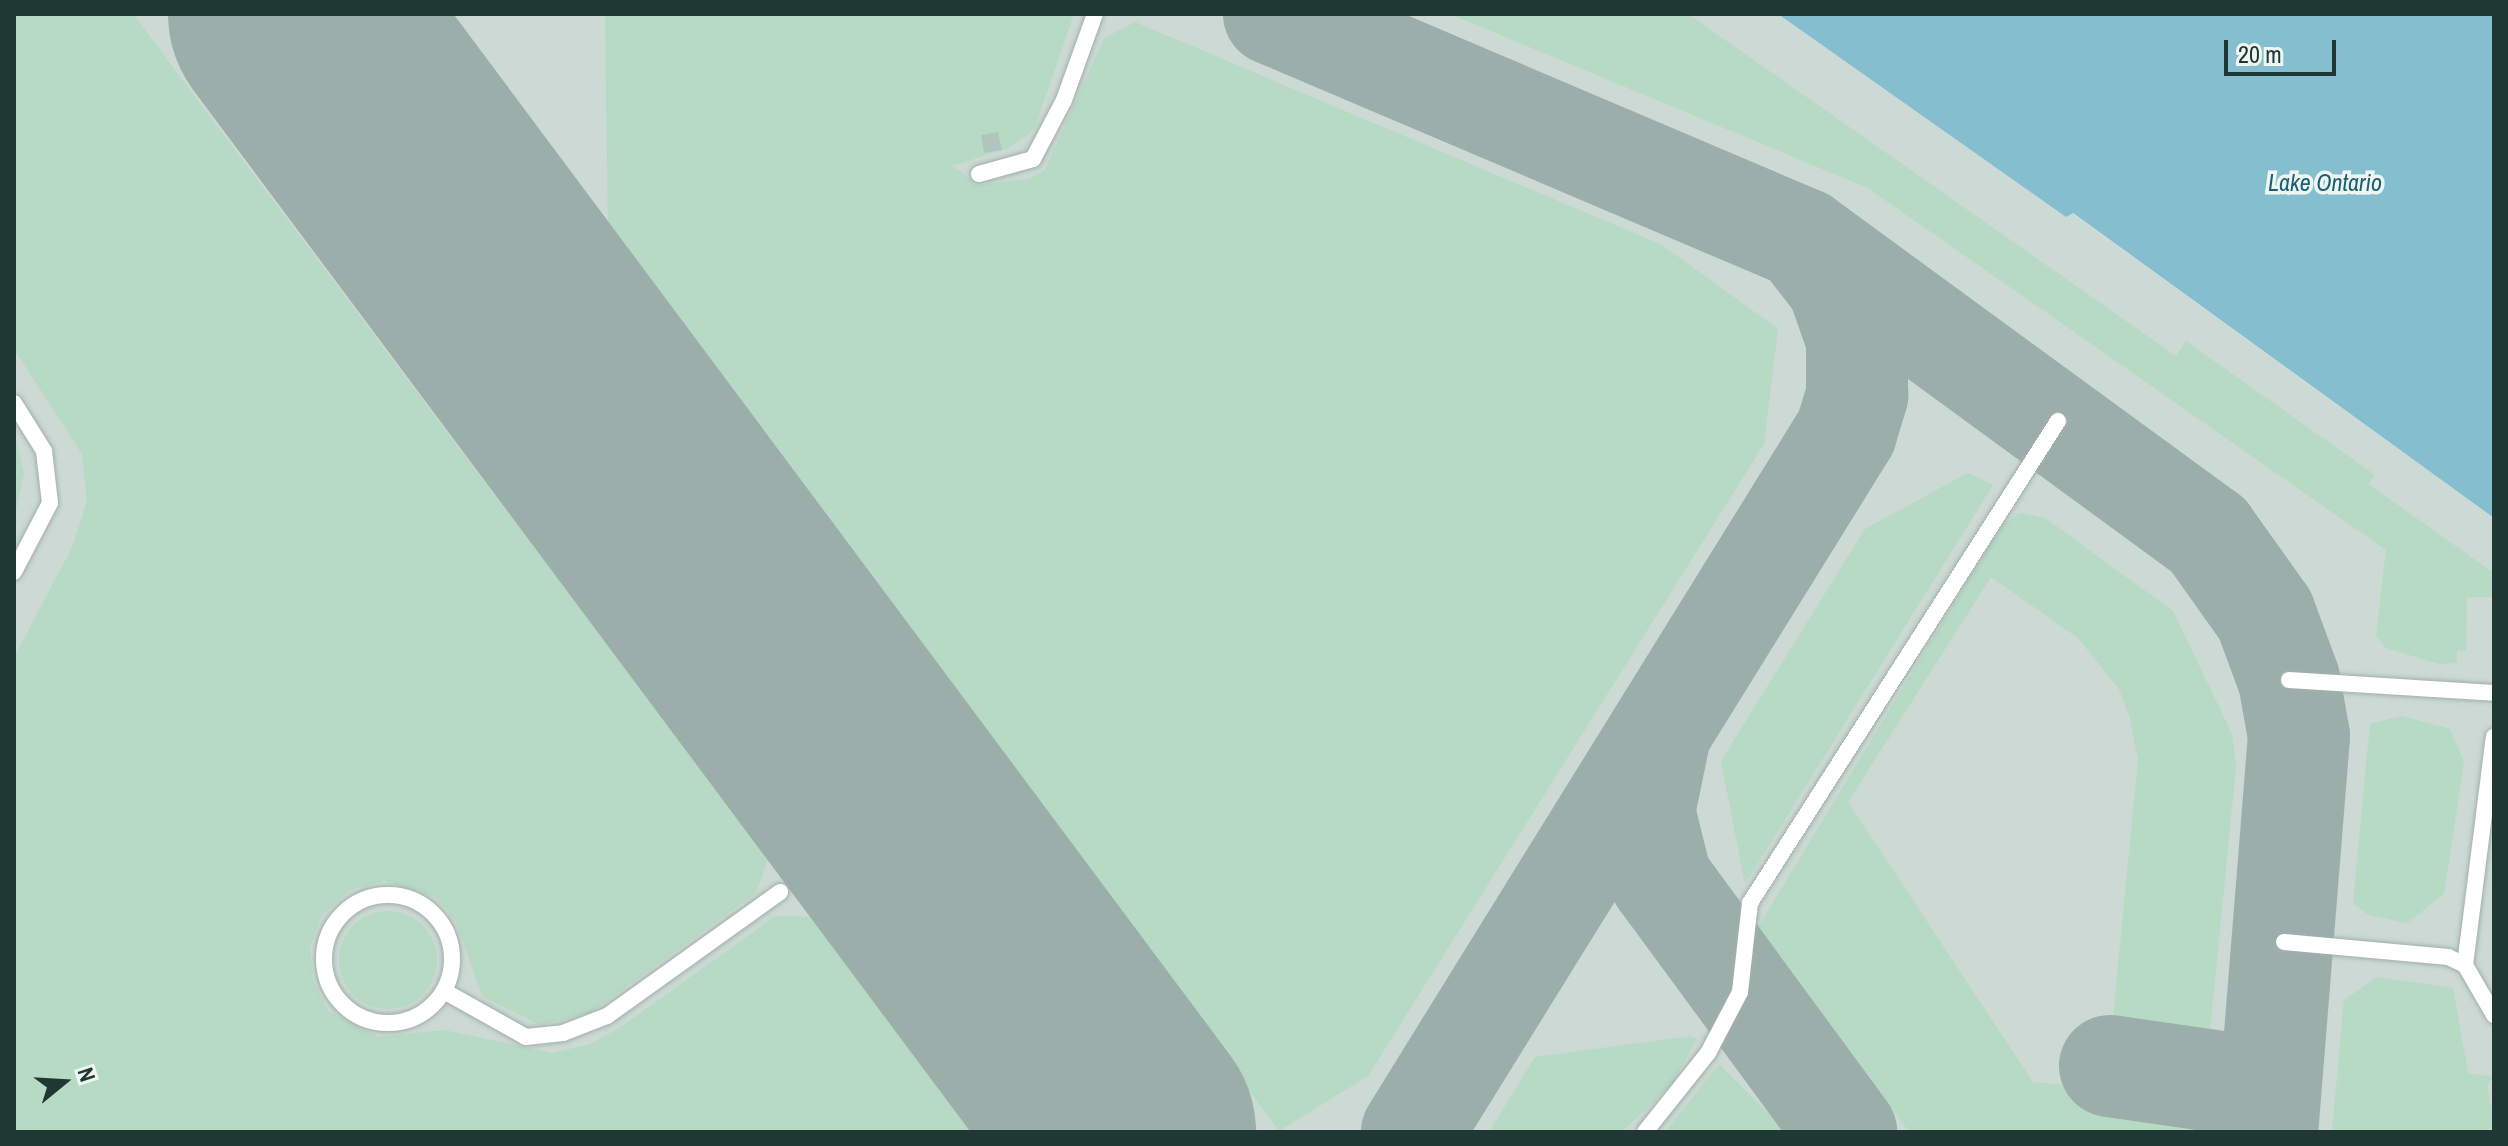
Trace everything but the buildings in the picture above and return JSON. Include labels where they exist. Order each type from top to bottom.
[{"type":"lane","points":[[979,174],[1033,159],[1064,100],[1095,14]]},
{"type":"lane","points":[[14,403],[44,451],[50,503],[14,572]]},
{"type":"lane","points":[[1645,1132],[1708,1053],[1740,992],[1750,903],[2058,421]]},
{"type":"lane","points":[[2289,680],[2494,693]]},
{"type":"lane","points":[[2465,965],[2494,737]]},
{"type":"lane","points":[[444,991],[526,1037],[563,1033],[607,1016],[780,892]]},
{"type":"lane","points":[[370,897],[413,899],[432,911],[452,949],[444,991],[414,1018],[384,1022],[354,1013],[328,982],[324,961],[336,921],[370,897]]},
{"type":"lane","points":[[2284,942],[2448,957],[2465,965],[2494,1015]]},
{"type":"shaded area","points":[[14,14],[1778,14],[2066,217],[2072,213],[2494,518],[2494,1132],[14,1132]]},
{"type":"green space","points":[[14,14],[133,14],[768,859],[756,893],[590,1013],[540,1025],[482,996],[456,922],[436,897],[384,881],[350,890],[322,915],[310,946],[313,980],[328,1011],[378,1037],[444,1030],[552,1053],[591,1044],[625,1024],[775,916],[811,917],[970,1132],[14,1132],[14,657],[72,548],[87,501],[82,454],[14,349]]},
{"type":"green space","points":[[605,14],[1074,14],[1034,130],[1009,148],[952,166],[980,185],[1029,179],[1045,170],[1104,38],[1135,22],[1662,245],[1778,329],[1764,444],[1368,1076],[1279,1131],[608,225]]},
{"type":"green space","points":[[1450,14],[1688,14],[2176,356],[2186,341],[2375,475],[2368,484],[2494,573],[2494,597],[2467,597],[2466,650],[2457,651],[2457,663],[2439,664],[2386,648],[2376,636],[2386,550],[1868,188]]},
{"type":"green space","points":[[14,432],[24,473],[14,520]]},
{"type":"green space","points":[[1968,473],[1993,485],[1745,884],[1721,761],[1865,529]]},
{"type":"green space","points":[[2020,513],[2045,518],[2173,611],[2232,734],[2236,766],[2208,1052],[2138,1046],[2113,1017],[2138,760],[2130,718],[2119,689],[2078,638],[1991,577],[1848,802],[2033,1082],[2178,1095],[2200,1132],[1909,1132],[1758,927],[2001,526]]},
{"type":"green space","points":[[2402,716],[2450,729],[2464,762],[2444,894],[2407,923],[2369,915],[2353,903],[2370,724]]},
{"type":"green space","points":[[388,911],[407,915],[422,926],[433,941],[437,960],[433,979],[422,994],[407,1005],[388,1009],[369,1005],[354,994],[343,979],[339,960],[343,941],[354,926],[369,915]]},
{"type":"green space","points":[[2377,977],[2453,988],[2468,1073],[2494,1077],[2487,1085],[2494,1121],[2488,1132],[2332,1132],[2344,1000]]},
{"type":"green space","points":[[1691,1036],[1697,1039],[1672,1084],[1622,1132],[1489,1132],[1535,1057]]},
{"type":"green space","points":[[1719,1064],[1769,1114],[1783,1132],[1665,1132]]},
{"type":"water","name":"Lake Ontario","points":[[1778,14],[2494,14],[2494,518],[2073,213],[2066,217]]},
{"type":"taxiway","points":[[376,14],[374,78],[421,183]]},
{"type":"taxiway","points":[[1274,14],[1803,239],[2208,535],[2265,615],[2289,680],[2299,736],[2267,1132]]},
{"type":"taxiway","points":[[1412,1132],[1846,432],[1857,395],[1857,339],[1838,285],[1805,242]]},
{"type":"taxiway","points":[[1660,734],[1644,811],[1661,880],[1846,1132]]},
{"type":"taxiway","points":[[2110,1066],[2221,1082],[2260,1132]]},
{"type":"runway","points":[[295,14],[1129,1132]]}]
